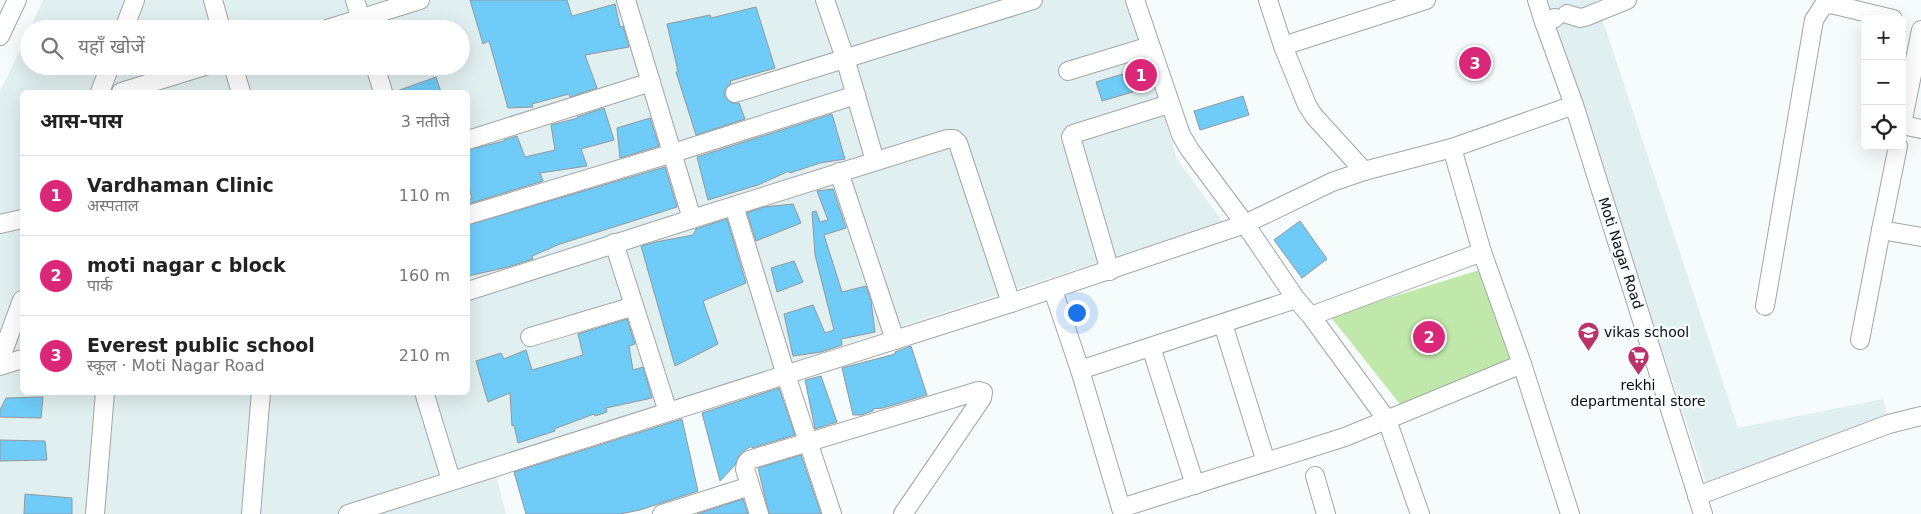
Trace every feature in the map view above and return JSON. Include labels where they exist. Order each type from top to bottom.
[{"type":"street","points":[[0,36],[17,0]]},
{"type":"street","points":[[127,20],[135,0]]},
{"type":"street","points":[[213,0],[219,20]]},
{"type":"street","points":[[354,0],[361,20]]},
{"type":"street","points":[[372,20],[420,0]]},
{"type":"street","points":[[626,0],[692,218]]},
{"type":"street","points":[[825,0],[845,58],[875,161]]},
{"type":"street","points":[[735,93],[1032,0]]},
{"type":"street","points":[[1135,0],[1181,135],[1296,299],[1311,316],[1387,420],[1420,514]]},
{"type":"street","points":[[1268,0],[1283,46],[1307,105],[1314,116],[1364,171]]},
{"type":"street","points":[[1283,46],[1402,4],[1426,0]]},
{"type":"street","name":"Moti Nagar Road","points":[[1537,0],[1574,105],[1703,514]]},
{"type":"street","points":[[1544,22],[1571,7],[1580,18],[1627,0]]},
{"type":"street","points":[[1765,306],[1814,20],[1822,6],[1831,4],[1876,15]]},
{"type":"street","points":[[1906,22],[1921,25]]},
{"type":"street","points":[[1906,105],[1921,30]]},
{"type":"street","points":[[1068,71],[1150,46]]},
{"type":"street","points":[[101,90],[107,75]]},
{"type":"street","points":[[127,90],[176,75]]},
{"type":"street","points":[[236,75],[240,90]]},
{"type":"street","points":[[378,75],[382,90]]},
{"type":"street","points":[[470,139],[651,82]]},
{"type":"street","points":[[470,214],[856,95]]},
{"type":"street","points":[[1110,271],[1070,137],[1073,134],[1169,104]]},
{"type":"street","points":[[348,514],[1110,271],[1245,224],[1332,182],[1364,171],[1452,148],[1574,105]]},
{"type":"street","points":[[1906,126],[1921,129]]},
{"type":"street","points":[[470,290],[839,172],[947,139],[954,139],[958,143],[1011,303]]},
{"type":"street","points":[[1452,148],[1482,252],[1522,364],[1570,514]]},
{"type":"street","points":[[1860,340],[1897,150]]},
{"type":"street","points":[[839,172],[895,340]]},
{"type":"street","points":[[734,206],[786,375],[832,514]]},
{"type":"street","points":[[0,224],[20,219]]},
{"type":"street","points":[[1881,230],[1921,237]]},
{"type":"street","points":[[614,244],[668,412]]},
{"type":"street","points":[[1311,316],[1482,252]]},
{"type":"street","points":[[1053,290],[1080,370],[1122,511],[1195,484],[1345,437],[1522,364]]},
{"type":"street","points":[[1080,370],[1296,299]]},
{"type":"street","points":[[0,360],[20,305]]},
{"type":"street","points":[[530,337],[634,306]]},
{"type":"street","points":[[1223,324],[1266,462]]},
{"type":"street","points":[[1151,347],[1195,484]]},
{"type":"street","points":[[0,366],[20,360]]},
{"type":"street","points":[[759,514],[745,469],[749,460],[978,391],[983,392],[982,398],[903,514]]},
{"type":"street","points":[[95,514],[104,395]]},
{"type":"street","points":[[251,514],[261,395]]},
{"type":"street","points":[[425,395],[451,480]]},
{"type":"street","points":[[1697,496],[1889,424],[1921,416]]},
{"type":"street","points":[[1316,476],[1326,514]]},
{"type":"street","points":[[662,514],[750,486]]},
{"type":"shaded area","points":[[43,0],[1129,0],[1177,159],[1223,222],[492,459],[506,514],[0,514],[0,92],[20,50],[20,75],[470,75],[470,20],[34,20]]},
{"type":"shaded area","points":[[1547,0],[1596,0],[1738,428],[1883,399],[1889,421],[1706,482]]},
{"type":"green space","points":[[1486,268],[1519,358],[1403,408],[1330,316]]},
{"type":"building","points":[[470,0],[567,0],[572,16],[615,4],[620,27],[623,26],[629,47],[585,55],[597,88],[570,97],[569,94],[532,104],[533,107],[508,108],[489,41],[483,44]]},
{"type":"building","points":[[756,7],[775,68],[730,81],[731,83],[725,90],[725,97],[732,103],[739,103],[745,119],[696,135],[676,72],[678,71],[667,24],[710,15],[711,18]]},
{"type":"building","points":[[1146,67],[1153,86],[1102,101],[1096,82]]},
{"type":"building","points":[[436,77],[440,90],[400,90]]},
{"type":"building","points":[[1243,96],[1249,115],[1200,130],[1194,111]]},
{"type":"building","points":[[604,108],[614,140],[581,149],[587,166],[540,173],[543,181],[470,203],[470,199],[472,199],[470,190],[470,150],[517,136],[525,157],[555,150],[551,125]]},
{"type":"building","points":[[832,114],[845,159],[820,163],[790,173],[789,171],[758,185],[708,200],[697,157]]},
{"type":"building","points":[[650,118],[659,146],[620,158],[617,128]]},
{"type":"building","points":[[665,167],[677,207],[560,244],[532,256],[533,259],[470,276],[470,224]]},
{"type":"building","points":[[833,189],[846,228],[824,235],[842,292],[866,286],[871,301],[875,332],[841,339],[842,345],[821,352],[793,356],[784,314],[813,305],[825,333],[834,330],[815,255],[812,212],[816,211],[820,222],[828,220],[817,191]]},
{"type":"building","points":[[793,204],[801,223],[756,241],[747,213],[764,207]]},
{"type":"building","points":[[727,219],[746,283],[703,301],[718,344],[675,366],[641,246],[693,235],[696,229]]},
{"type":"building","points":[[1300,221],[1327,259],[1302,278],[1274,240]]},
{"type":"building","points":[[794,261],[803,282],[777,292],[771,268]]},
{"type":"building","points":[[627,319],[635,344],[629,346],[633,370],[643,367],[652,398],[606,408],[607,412],[595,416],[594,414],[554,429],[555,431],[518,443],[514,425],[512,426],[510,393],[488,402],[476,361],[501,353],[504,359],[526,350],[532,370],[583,355],[578,334]]},
{"type":"building","points":[[911,346],[927,395],[883,408],[873,409],[873,411],[861,415],[853,415],[842,368],[895,354],[895,352]]},
{"type":"building","points":[[821,376],[837,422],[815,429],[805,380]]},
{"type":"building","points":[[779,388],[795,435],[752,448],[752,446],[745,450],[740,454],[735,465],[720,481],[702,413]]},
{"type":"building","points":[[43,397],[41,418],[0,417],[0,410],[6,398]]},
{"type":"building","points":[[682,419],[698,491],[640,510],[620,514],[526,514],[514,472]]},
{"type":"building","points":[[0,440],[45,441],[47,460],[0,461]]},
{"type":"building","points":[[801,455],[821,514],[769,514],[758,468]]},
{"type":"building","points":[[25,494],[72,498],[72,514],[24,514]]},
{"type":"building","points":[[743,499],[748,514],[697,514]]},
{"type":"place","name":"Everest public school","points":[[1475,63]]},
{"type":"place","name":"Vardhaman Clinic","points":[[1141,75]]},
{"type":"place","name":"moti nagar c block","points":[[1429,337]]},
{"type":"place","name":"vikas school","points":[[1588,351]]},
{"type":"place","name":"rekhi departmental store","points":[[1638,376]]}]
